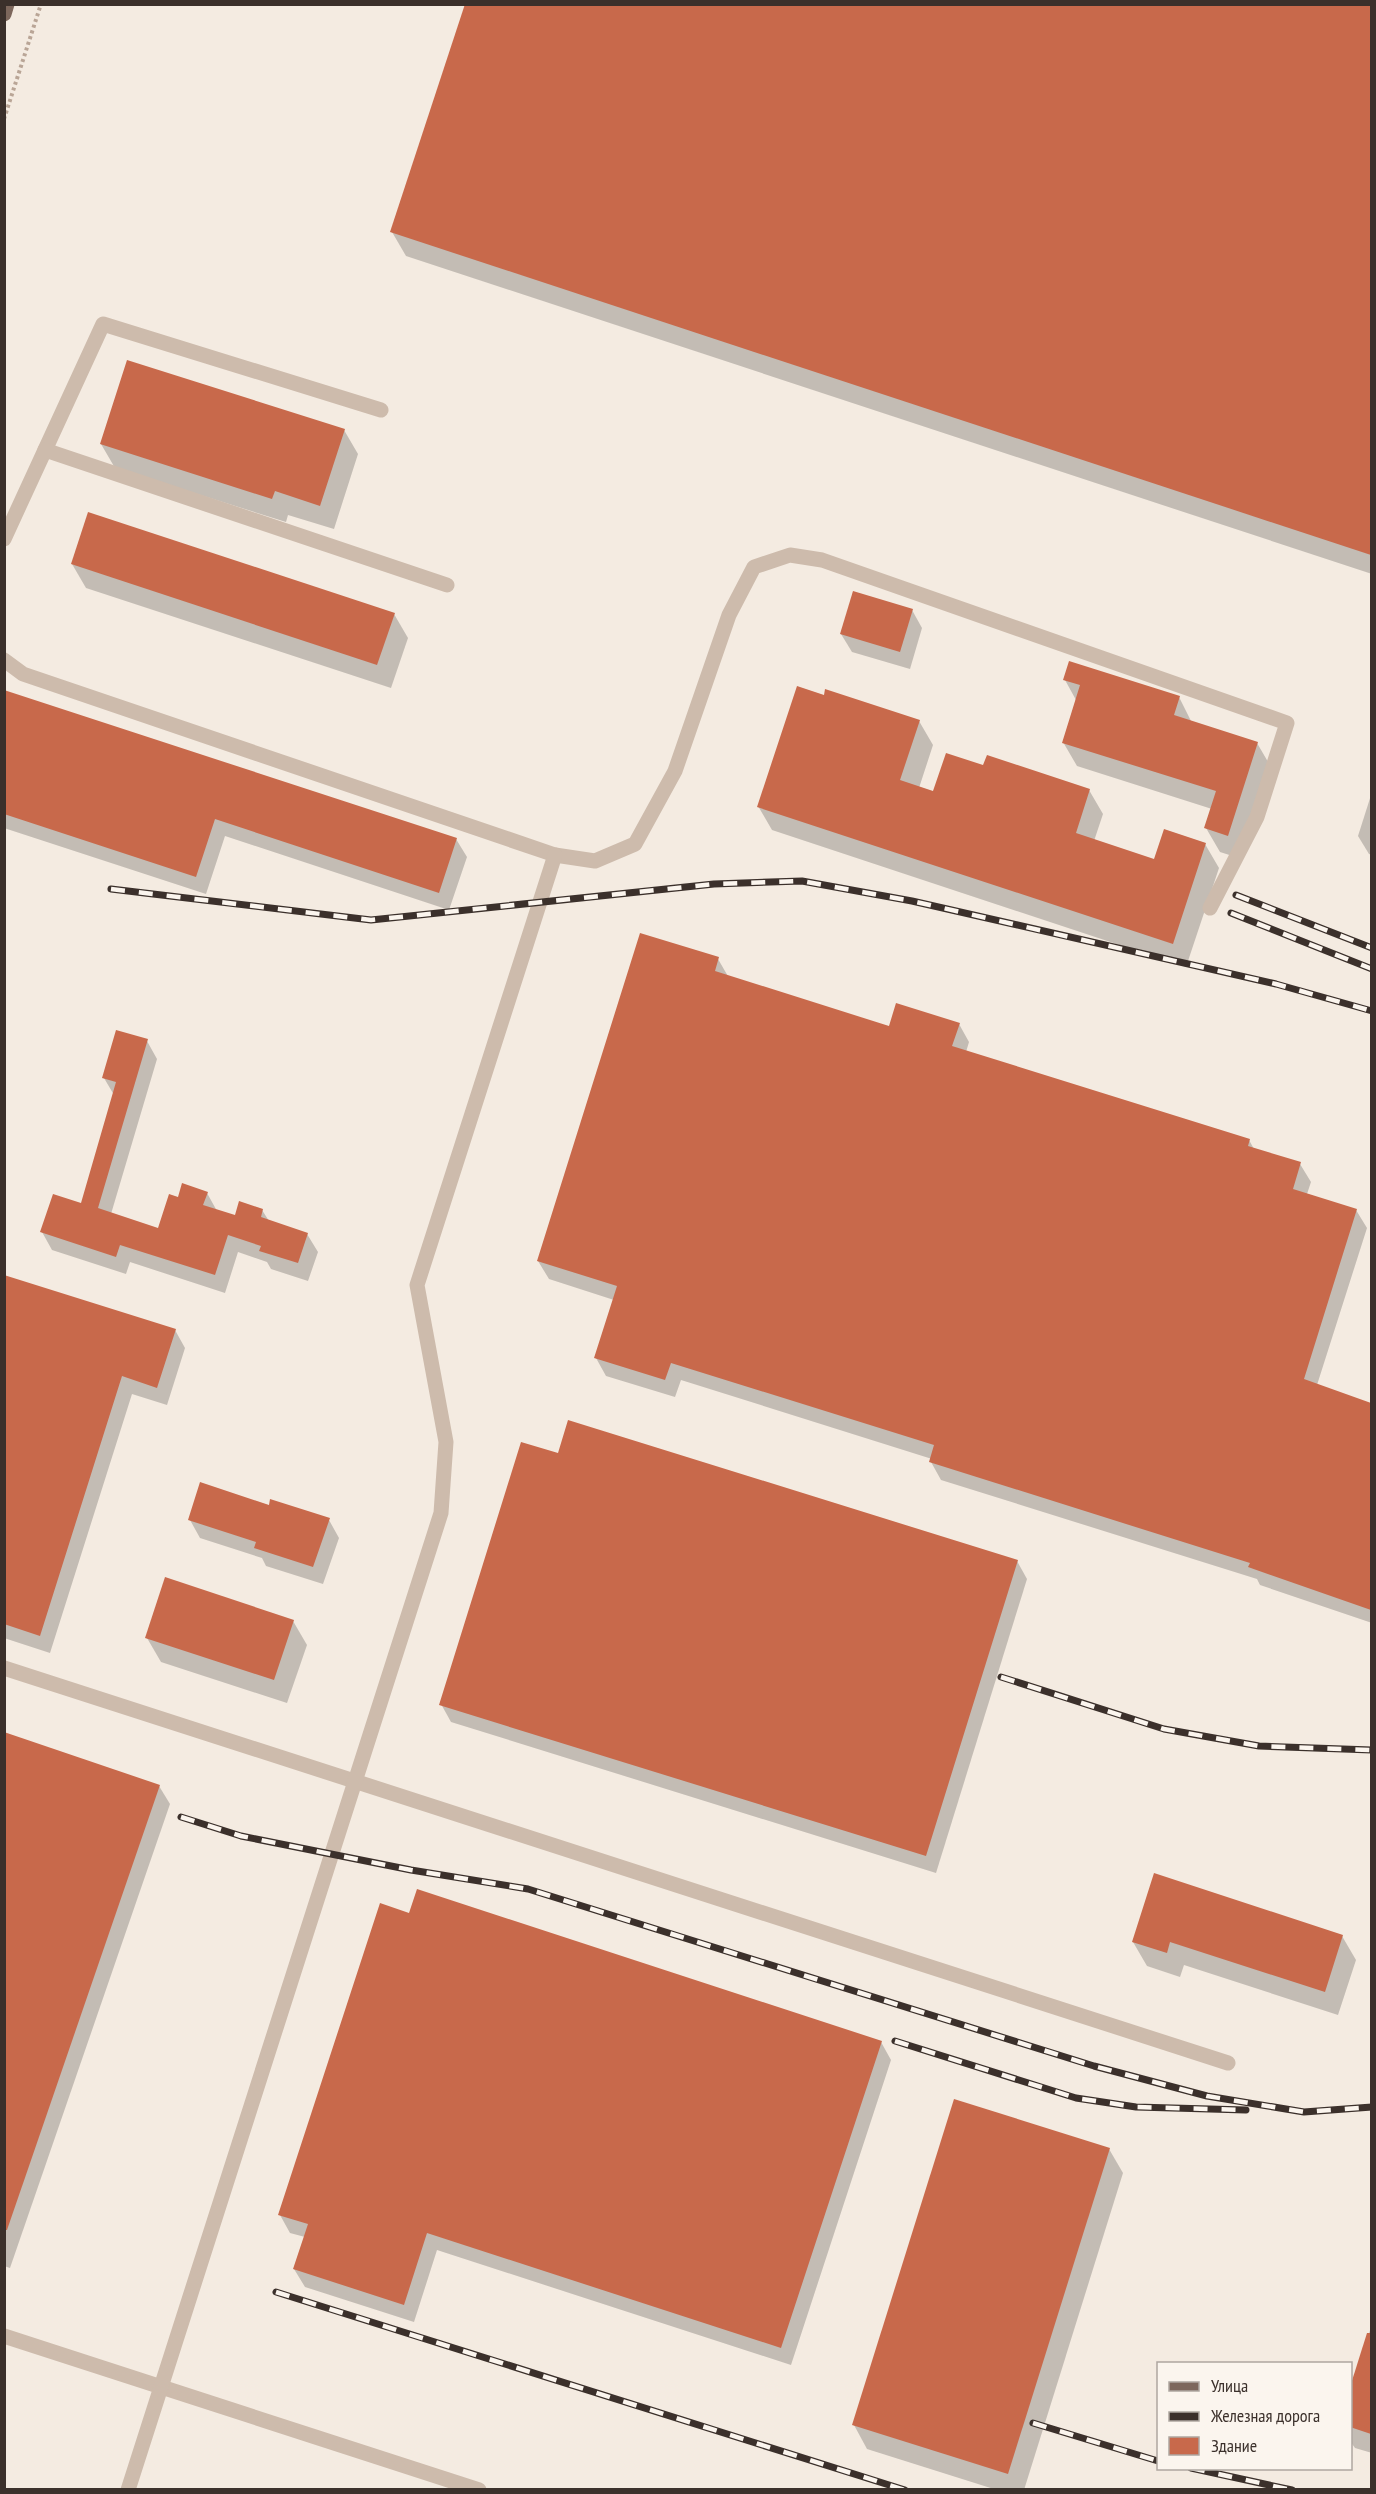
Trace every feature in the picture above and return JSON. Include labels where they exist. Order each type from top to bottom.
[{"type":"main road","points":[[4,14],[8,4]]},
{"type":"lane","points":[[4,539],[103,324],[381,410]]},
{"type":"lane","points":[[45,450],[447,585]]},
{"type":"lane","points":[[4,660],[23,674],[555,855],[595,861],[635,844],[675,771],[729,615],[754,567],[790,555],[822,560],[1287,723],[1257,818],[1210,908]]},
{"type":"lane","points":[[128,2490],[441,1513],[446,1442],[417,1285],[555,855]]},
{"type":"lane","points":[[4,1668],[1228,2063]]},
{"type":"lane","points":[[4,2336],[479,2490]]},
{"type":"path","points":[[4,119],[41,4]]},
{"type":"building","points":[[465,4],[1371,4],[1371,555],[390,232]]},
{"type":"building","points":[[127,360],[345,429],[320,506],[275,491],[272,499],[100,444]]},
{"type":"building","points":[[88,512],[395,613],[377,665],[71,564]]},
{"type":"building","points":[[853,591],[913,609],[900,652],[840,634]]},
{"type":"building","points":[[1069,661],[1180,696],[1174,715],[1258,742],[1228,836],[1204,828],[1216,791],[1062,743],[1080,685],[1063,680]]},
{"type":"building","points":[[797,686],[824,695],[825,689],[920,720],[900,780],[933,791],[946,753],[983,765],[987,755],[1090,789],[1076,833],[1154,859],[1164,829],[1206,843],[1173,944],[757,807]]},
{"type":"building","points":[[4,690],[457,838],[439,893],[215,819],[196,877],[4,814]]},
{"type":"building","points":[[640,933],[719,957],[715,971],[889,1026],[896,1003],[960,1023],[952,1046],[1250,1139],[1248,1146],[1301,1162],[1293,1189],[1357,1209],[1304,1379],[1371,1403],[1371,1610],[1248,1567],[1250,1563],[929,1462],[934,1445],[671,1363],[665,1380],[594,1358],[617,1286],[537,1261]]},
{"type":"building","points":[[116,1030],[148,1039],[98,1208],[158,1228],[169,1194],[178,1197],[182,1183],[208,1192],[203,1205],[235,1215],[239,1201],[263,1209],[261,1217],[308,1233],[298,1263],[259,1251],[261,1246],[228,1235],[215,1275],[120,1245],[116,1257],[40,1232],[53,1194],[81,1203],[116,1082],[102,1078]]},
{"type":"building","points":[[4,1275],[176,1329],[157,1388],[122,1376],[40,1636],[4,1624]]},
{"type":"building","points":[[568,1420],[1018,1560],[926,1856],[439,1705],[521,1442],[558,1453]]},
{"type":"building","points":[[200,1482],[269,1505],[270,1499],[330,1518],[313,1567],[254,1548],[256,1542],[188,1520]]},
{"type":"building","points":[[165,1577],[294,1620],[274,1680],[145,1638]]},
{"type":"building","points":[[4,1732],[160,1785],[7,2230],[4,2230]]},
{"type":"building","points":[[1154,1873],[1343,1935],[1325,1992],[1170,1942],[1167,1953],[1132,1942]]},
{"type":"building","points":[[417,1889],[882,2041],[781,2348],[427,2233],[404,2305],[293,2269],[308,2224],[278,2215],[380,1903],[409,1913]]},
{"type":"building","points":[[954,2099],[1110,2148],[1008,2474],[852,2425]]},
{"type":"building","points":[[1367,2333],[1371,2333],[1371,2434],[1352,2428],[1352,2381]]},
{"type":"railway","points":[[111,889],[371,920],[714,884],[802,881],[912,901],[1276,984],[1372,1011]]},
{"type":"railway","points":[[1236,895],[1372,948]]},
{"type":"railway","points":[[1231,913],[1372,969]]},
{"type":"railway","points":[[1001,1677],[1164,1729],[1259,1746],[1372,1750]]},
{"type":"railway","points":[[181,1817],[241,1836],[411,1870],[528,1889],[1094,2066],[1207,2096],[1304,2112],[1372,2107]]},
{"type":"railway","points":[[895,2041],[1076,2098],[1136,2107],[1246,2110]]},
{"type":"railway","points":[[276,2292],[905,2490]]},
{"type":"railway","points":[[1033,2423],[1157,2461]]},
{"type":"railway","points":[[1200,2470],[1292,2490]]}]
